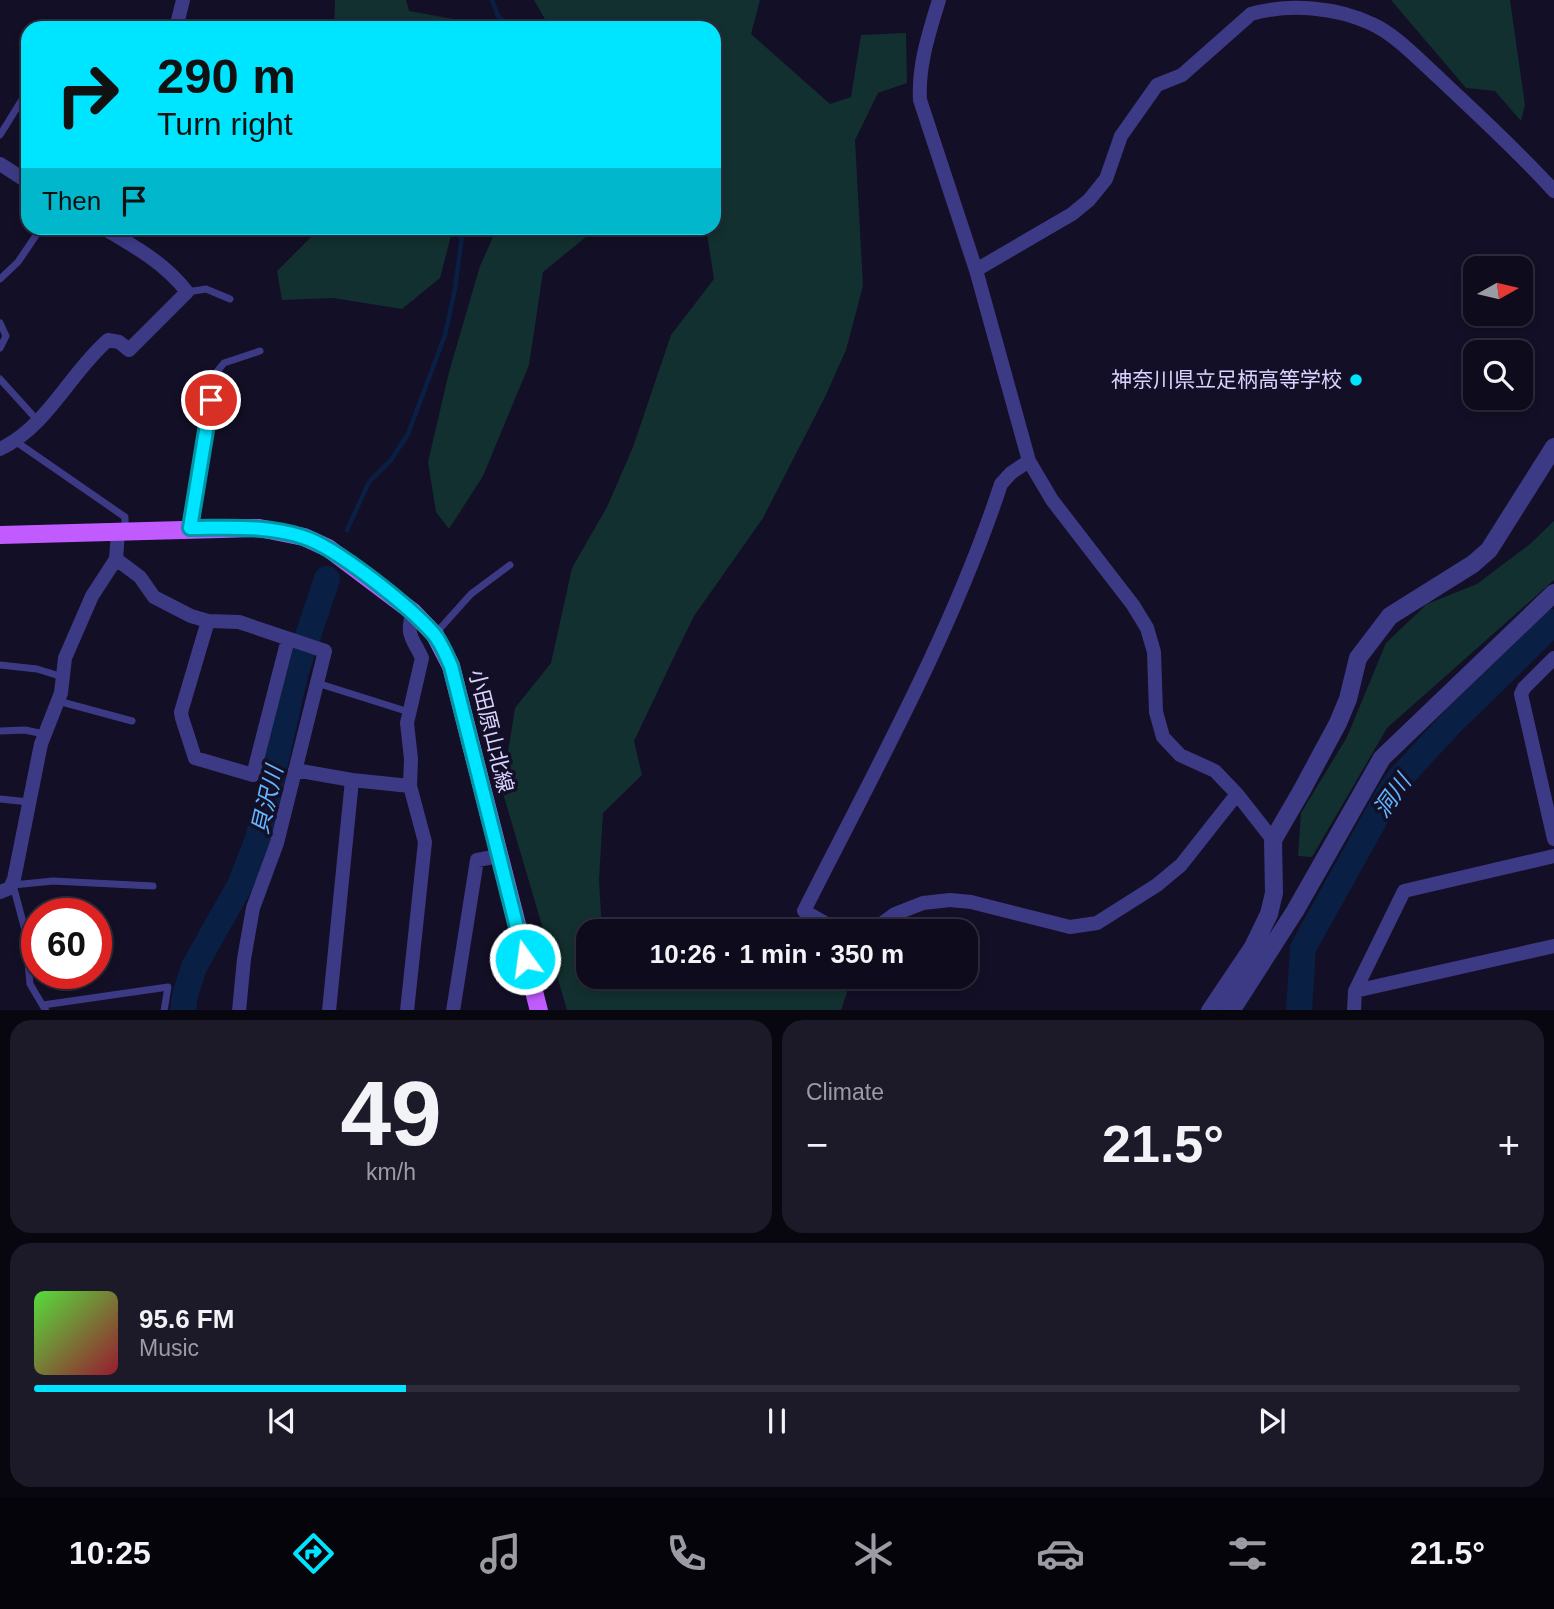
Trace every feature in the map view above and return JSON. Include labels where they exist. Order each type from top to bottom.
[{"type":"main road","name":"小田原山北線","points":[[0,535],[258,528],[304,537],[328,548],[413,612],[435,635],[451,666],[538,1010]]},
{"type":"street","points":[[178,21],[183,0]]},
{"type":"street","points":[[939,0],[919,81],[920,100],[976,270],[1028,461],[1052,500],[1133,605],[1147,628],[1154,652],[1156,712],[1163,737],[1180,755],[1215,771],[1273,840]]},
{"type":"street","points":[[976,270],[1072,214],[1089,200],[1106,179],[1121,136],[1157,85],[1182,75],[1251,14],[1265,10],[1319,9],[1374,24],[1409,50],[1520,154],[1554,191]]},
{"type":"street","points":[[0,164],[21,178]]},
{"type":"street","points":[[0,449],[15,441],[38,421],[78,371],[108,340],[119,342],[129,350],[187,292],[176,278],[149,255],[115,235]]},
{"type":"street","points":[[1210,1010],[1253,947],[1269,914],[1274,893],[1273,840],[1338,723],[1348,699],[1359,658],[1391,616],[1473,564],[1489,550],[1554,447]]},
{"type":"street","points":[[818,919],[804,911],[962,590],[1002,484],[1011,473],[1028,461]]},
{"type":"street","points":[[6,889],[44,734],[61,693],[65,659],[92,596],[116,559],[122,531]]},
{"type":"street","points":[[116,559],[140,577],[159,601],[191,616],[208,621],[239,622],[325,651],[278,843],[253,908],[239,1010]]},
{"type":"street","points":[[1231,1010],[1295,911],[1382,758],[1413,725],[1554,593]]},
{"type":"street","points":[[407,1010],[425,842],[410,786],[411,760],[407,733],[409,712],[422,659],[408,634],[413,612]]},
{"type":"street","points":[[208,621],[181,718],[195,758],[253,775],[288,639]]},
{"type":"street","points":[[1554,658],[1521,694],[1554,839]]},
{"type":"street","points":[[295,770],[410,786]]},
{"type":"street","points":[[329,1010],[352,780]]},
{"type":"street","points":[[888,919],[923,903],[950,900],[971,902],[1070,927],[1097,922],[1157,886],[1181,865],[1237,794]]},
{"type":"street","points":[[453,1010],[477,860],[499,856]]},
{"type":"street","points":[[1354,1010],[1355,991],[1404,891],[1554,856]]},
{"type":"street","points":[[1355,991],[1554,946]]},
{"type":"lane","points":[[0,135],[21,101]]},
{"type":"lane","points":[[0,279],[18,262],[36,235]]},
{"type":"lane","points":[[187,292],[206,289],[230,299]]},
{"type":"lane","points":[[0,323],[6,336],[0,348]]},
{"type":"lane","points":[[190,528],[215,374],[224,363],[260,351]]},
{"type":"lane","points":[[0,379],[38,421]]},
{"type":"lane","points":[[15,441],[125,517],[122,531]]},
{"type":"lane","points":[[435,635],[471,594],[510,565]]},
{"type":"lane","points":[[0,665],[37,669],[63,677]]},
{"type":"lane","points":[[317,683],[409,712]]},
{"type":"lane","points":[[58,701],[132,721]]},
{"type":"lane","points":[[0,731],[25,730],[44,734]]},
{"type":"lane","points":[[0,799],[29,802]]},
{"type":"lane","points":[[153,886],[52,881],[6,889],[25,930],[30,984],[45,1007],[168,987],[164,1010]]},
{"type":"green space","points":[[335,0],[406,0],[409,11],[465,21],[334,21]]},
{"type":"green space","points":[[534,0],[760,0],[751,34],[830,104],[851,97],[861,35],[906,33],[907,83],[878,93],[855,140],[863,286],[846,350],[763,518],[694,616],[634,741],[642,775],[603,813],[599,880],[601,919],[576,919],[576,989],[848,989],[841,1010],[567,1010],[502,790],[515,708],[551,663],[572,568],[607,507],[633,447],[671,335],[714,279],[707,235],[721,235],[721,21],[546,21]]},
{"type":"green space","points":[[1391,0],[1510,0],[1525,105],[1521,121],[1495,91],[1466,88]]},
{"type":"green space","points":[[313,235],[451,235],[440,278],[402,309],[333,298],[282,300],[277,271]]},
{"type":"green space","points":[[494,235],[588,235],[543,272],[529,365],[483,476],[449,529],[436,512],[428,462],[449,372],[480,266]]},
{"type":"green space","points":[[1554,521],[1554,580],[1387,728],[1312,857],[1298,856],[1301,813],[1347,737],[1386,643],[1427,604],[1477,584],[1530,544]]},
{"type":"waterway","name":"貝沢川","points":[[492,0],[498,16],[504,21]]},
{"type":"waterway","name":"貝沢川","points":[[347,530],[369,482],[391,460],[408,434],[445,335],[455,289],[462,235]]},
{"type":"waterway","name":"貝沢川","points":[[183,1010],[194,967],[240,885],[258,839],[296,671],[327,579]]},
{"type":"waterway","name":"洞川","points":[[1299,1010],[1303,948],[1390,792],[1450,724],[1554,622]]},
{"type":"place","name":"神奈川県立足柄高等学校","points":[[1356,380]]},
{"type":"route","points":[[211,400],[190,528],[271,529],[304,537],[328,548],[413,612],[435,635],[451,666],[525,959]]}]
